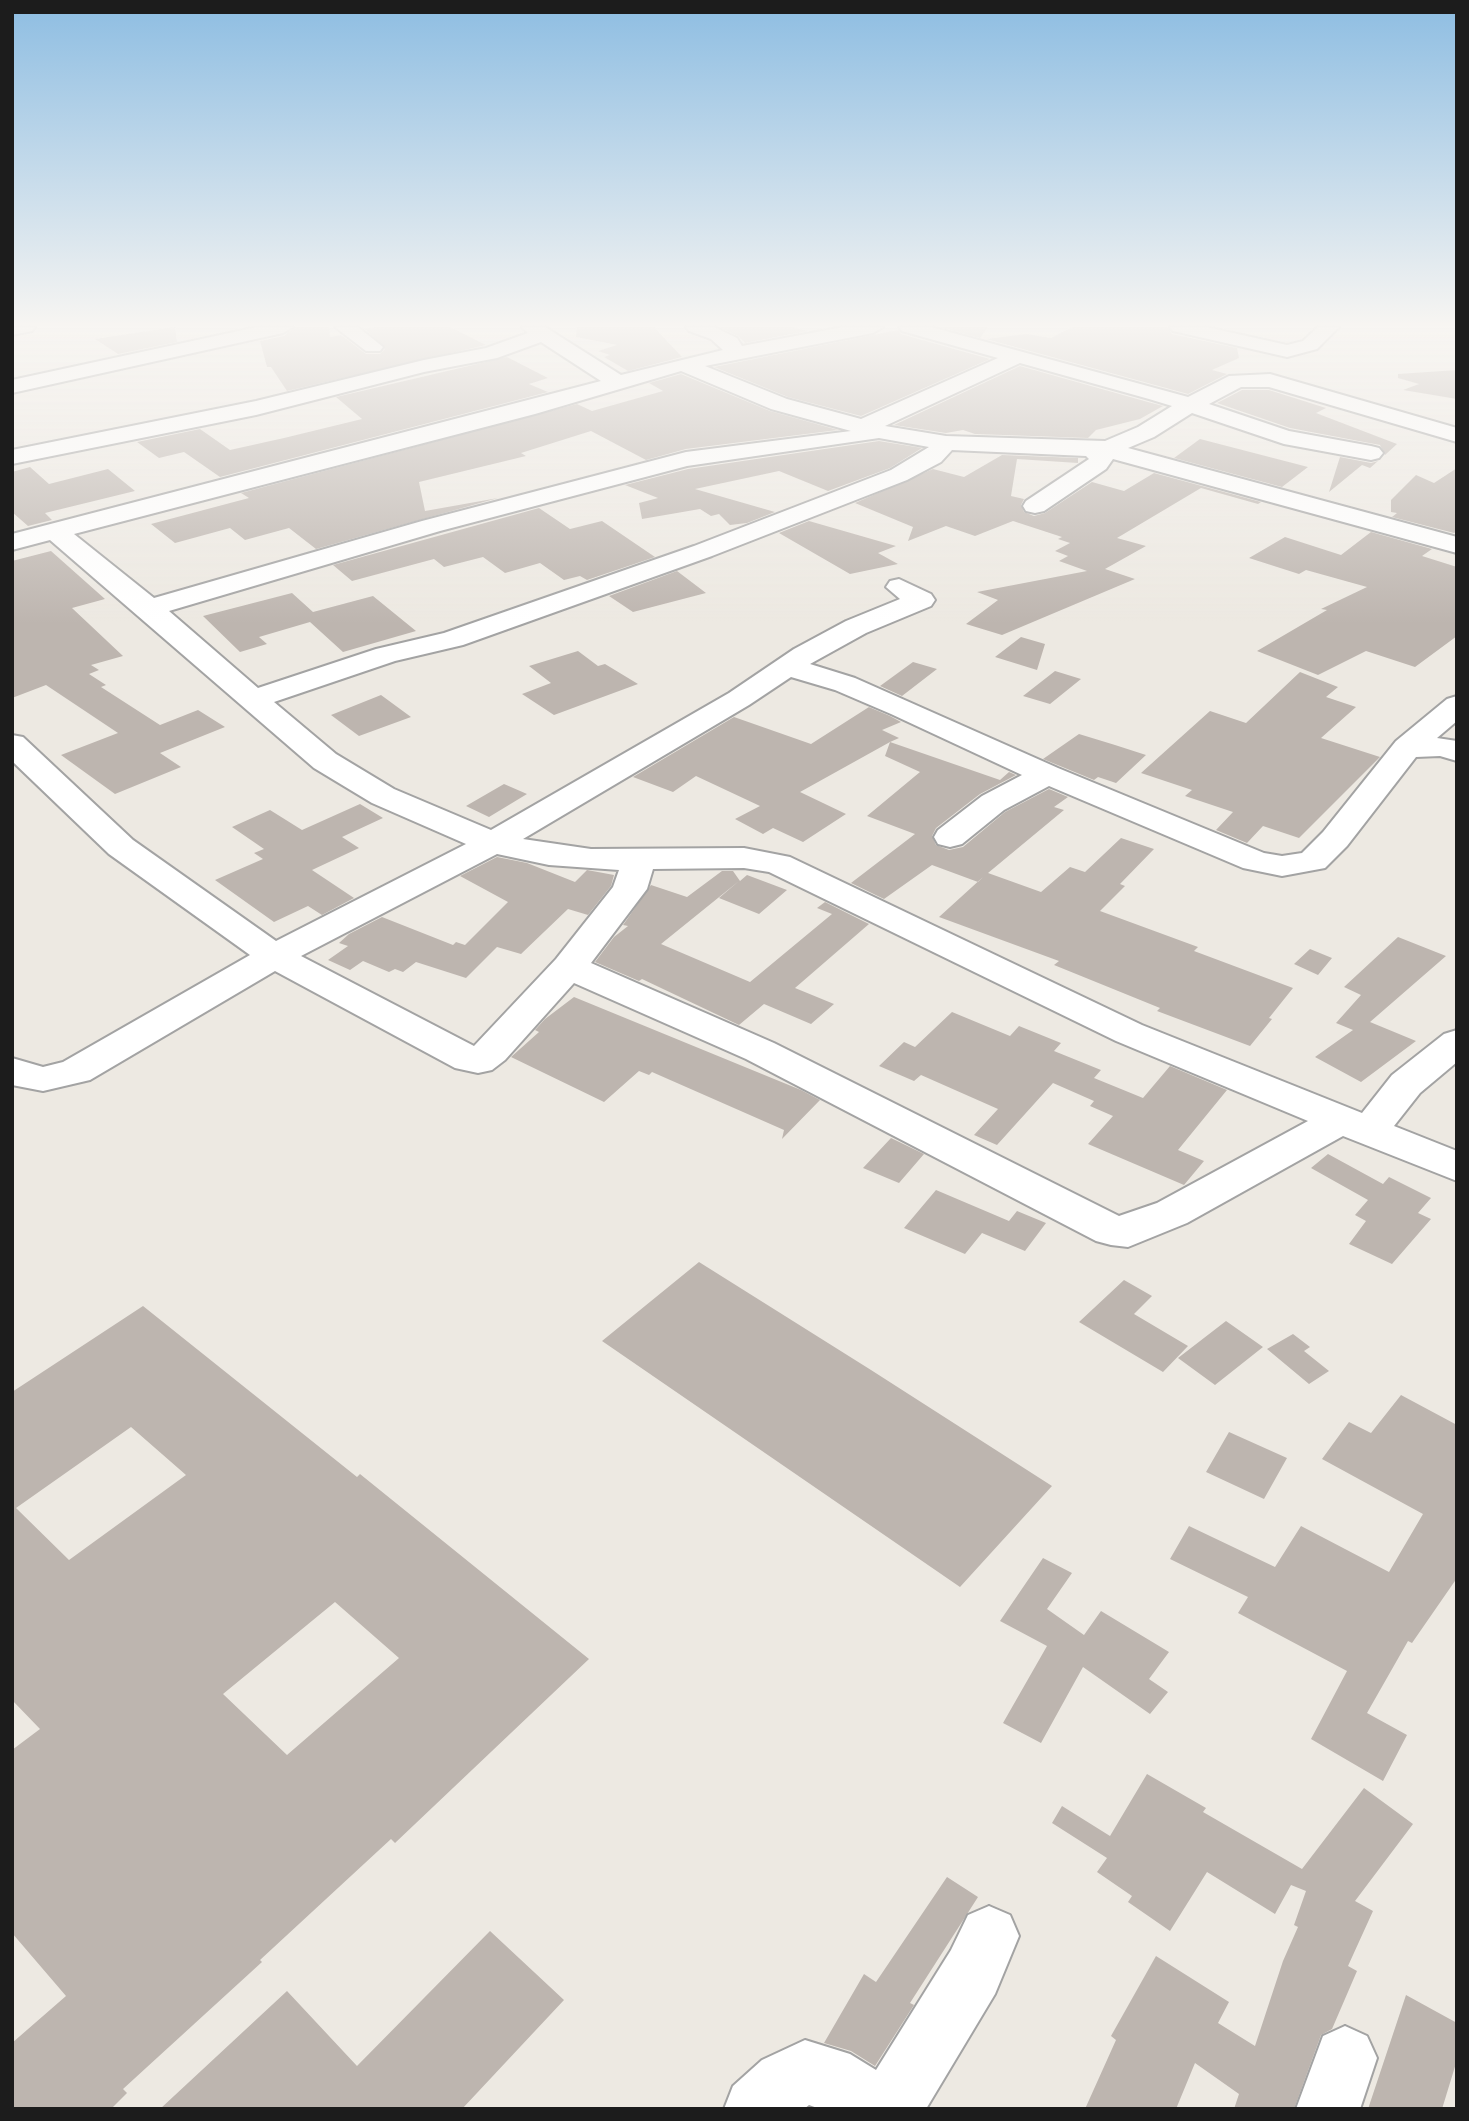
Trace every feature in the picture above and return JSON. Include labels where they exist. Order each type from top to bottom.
[{"type":"street","points":[[12,457],[166,426]]},
{"type":"street","points":[[12,542],[455,426]]},
{"type":"street","points":[[859,426],[946,443],[1101,449],[1457,545]]},
{"type":"street","points":[[149,608],[431,526],[686,459],[874,430],[882,426]]},
{"type":"street","points":[[1101,449],[1156,426]]},
{"type":"street","points":[[1253,426],[1284,437],[1371,453]]},
{"type":"street","points":[[1426,426],[1457,435]]},
{"type":"street","points":[[661,439],[686,459]]},
{"type":"street","points":[[253,699],[386,655],[453,639],[703,551],[899,475],[933,457],[946,443]]},
{"type":"street","points":[[1035,506],[1098,464],[1101,449]]},
{"type":"street","points":[[55,531],[149,608],[325,761],[435,820],[493,843],[549,855],[633,859],[744,858],[778,864],[1129,1033],[1457,1167]]},
{"type":"street","points":[[12,1070],[27,1077],[43,1079],[76,1071],[274,956],[493,843],[739,699],[786,666],[842,633],[921,600],[898,587]]},
{"type":"street","points":[[786,666],[879,698],[1047,775],[1099,794],[1255,861],[1292,866],[1313,861],[1328,846],[1407,748],[1449,731]]},
{"type":"street","points":[[12,744],[121,847],[274,956],[433,1043],[478,1061],[491,1052],[569,967],[630,889],[636,870],[633,859]]},
{"type":"street","points":[[950,837],[993,803],[1047,775]]},
{"type":"street","points":[[569,967],[760,1051],[1111,1230],[1128,1232],[1355,1125],[1457,1042]]},
{"type":"street","points":[[889,2109],[973,1972],[989,1936]]},
{"type":"street","points":[[756,2109],[785,2083],[805,2072],[827,2077],[881,2109]]},
{"type":"building","points":[[333,426],[417,426],[220,477],[184,452],[159,458],[137,442],[200,429],[230,450]]},
{"type":"building","points":[[494,426],[824,426],[838,430],[686,449],[646,460],[591,431],[521,453],[526,456],[419,482],[425,511],[498,498],[316,549],[289,528],[245,540],[230,528],[175,543],[151,524],[249,498],[241,493]]},
{"type":"building","points":[[900,426],[1112,426],[1096,430],[1088,438],[975,434],[963,430],[946,433]]},
{"type":"building","points":[[1284,426],[1350,426],[1397,444],[1385,455],[1380,445]]},
{"type":"building","points":[[1200,439],[1308,467],[1282,487],[1174,458]]},
{"type":"building","points":[[879,441],[922,448],[890,468],[828,491],[779,471],[695,489],[775,512],[747,523],[730,525],[719,514],[711,516],[700,509],[642,519],[639,503],[658,498],[625,485],[688,469]]},
{"type":"building","points":[[1002,455],[1078,458],[1078,463],[1017,459],[1011,496],[1024,499],[1021,505],[1024,512],[1034,516],[1045,513],[1092,482],[1124,491],[1154,473],[1261,502],[1258,504],[1201,488],[1117,538],[1146,546],[1105,569],[1135,579],[1002,635],[966,624],[998,600],[977,592],[1087,571],[1059,561],[1068,556],[1055,551],[1070,543],[1058,539],[1062,537],[1013,521],[975,536],[946,526],[908,541],[913,527],[855,503],[933,469],[964,477]]},
{"type":"building","points":[[1340,457],[1371,463],[1378,461],[1370,468],[1362,465],[1329,492]]},
{"type":"building","points":[[30,467],[49,484],[108,469],[135,491],[45,513],[52,520],[28,526],[12,512],[12,472]]},
{"type":"building","points":[[1457,468],[1457,531],[1454,533],[1392,517],[1397,513],[1391,512],[1391,500],[1416,475],[1434,483]]},
{"type":"building","points":[[539,508],[570,529],[602,521],[655,557],[587,580],[580,576],[564,580],[540,563],[505,573],[483,557],[444,567],[434,559],[352,581],[333,565]]},
{"type":"building","points":[[809,521],[896,546],[878,553],[898,564],[850,574],[779,533]]},
{"type":"building","points":[[1371,532],[1432,549],[1422,556],[1457,567],[1457,636],[1415,667],[1366,651],[1318,675],[1257,651],[1327,610],[1321,609],[1367,587],[1306,570],[1299,574],[1249,558],[1285,537],[1341,555]]},
{"type":"building","points":[[51,551],[105,599],[72,608],[123,656],[91,665],[99,670],[89,674],[106,685],[101,687],[160,725],[198,710],[225,727],[160,753],[181,767],[115,794],[61,755],[118,733],[46,685],[12,698],[12,561]]},
{"type":"building","points":[[677,571],[706,593],[633,612],[609,596]]},
{"type":"building","points":[[292,593],[313,612],[373,596],[416,631],[343,652],[310,622],[259,637],[267,644],[240,652],[203,616]]},
{"type":"building","points":[[1021,637],[1045,644],[1037,670],[995,657]]},
{"type":"building","points":[[578,651],[598,666],[605,664],[638,684],[554,715],[522,694],[551,683],[529,666]]},
{"type":"building","points":[[913,662],[937,669],[902,696],[880,686]]},
{"type":"building","points":[[1055,671],[1081,679],[1050,704],[1023,696]]},
{"type":"building","points":[[1300,672],[1338,687],[1326,697],[1356,707],[1321,738],[1380,757],[1299,838],[1263,826],[1247,843],[1216,830],[1233,812],[1185,796],[1192,790],[1141,773],[1210,711],[1246,723]]},
{"type":"building","points":[[381,695],[411,717],[359,736],[331,715]]},
{"type":"building","points":[[869,707],[901,722],[882,730],[899,738],[800,792],[846,814],[803,842],[773,828],[763,834],[735,819],[760,806],[696,776],[673,792],[633,777],[734,717],[811,744]]},
{"type":"building","points":[[1079,734],[1146,755],[1116,783],[1098,777],[1094,780],[1043,759]]},
{"type":"building","points":[[890,742],[1000,780],[1009,772],[1016,775],[980,794],[936,828],[932,836],[936,845],[949,850],[963,847],[1005,812],[1049,789],[1068,797],[1054,807],[1064,810],[988,873],[1041,892],[1070,867],[1085,872],[1121,838],[1154,849],[1120,884],[1125,886],[1100,911],[1198,947],[1194,951],[1293,988],[1250,1046],[1157,1011],[1160,1008],[1054,965],[1059,961],[939,917],[978,882],[932,865],[884,899],[851,883],[915,834],[867,816],[920,772],[885,756]]},
{"type":"building","points":[[504,784],[527,794],[489,817],[466,806]]},
{"type":"building","points":[[360,804],[383,818],[342,837],[359,848],[312,870],[354,898],[322,915],[308,906],[274,922],[215,880],[263,859],[254,853],[264,849],[232,827],[270,810],[302,830]]},
{"type":"building","points":[[497,857],[527,863],[575,882],[587,870],[614,875],[611,886],[588,915],[568,909],[521,954],[497,947],[466,978],[416,962],[403,972],[395,969],[389,972],[363,961],[350,970],[328,960],[348,946],[339,943],[349,934],[382,917],[453,945],[456,942],[465,945],[508,902],[460,876]]},
{"type":"building","points":[[722,871],[733,871],[740,881],[747,875],[787,890],[759,914],[719,898],[739,881],[661,944],[750,982],[832,914],[817,908],[825,902],[869,924],[795,988],[834,1004],[811,1024],[764,1004],[739,1025],[642,979],[639,981],[595,962],[614,937],[628,926],[623,925],[651,885],[687,897]]},
{"type":"building","points":[[1398,937],[1446,956],[1370,1022],[1416,1041],[1361,1082],[1315,1057],[1353,1030],[1336,1023],[1361,995],[1344,987]]},
{"type":"building","points":[[1310,949],[1332,958],[1318,975],[1294,964]]},
{"type":"building","points":[[574,997],[820,1100],[782,1139],[784,1130],[652,1072],[649,1075],[639,1071],[604,1102],[511,1057],[539,1032],[535,1030],[545,1019]]},
{"type":"building","points":[[952,1012],[1010,1036],[1019,1026],[1061,1043],[1054,1051],[1101,1070],[1094,1078],[1143,1098],[1170,1066],[1227,1090],[1178,1150],[1204,1161],[1184,1185],[1088,1144],[1113,1116],[1090,1106],[1094,1101],[1053,1083],[997,1145],[974,1135],[998,1109],[921,1075],[914,1081],[879,1066],[904,1042],[915,1047]]},
{"type":"building","points":[[891,1138],[924,1154],[899,1183],[863,1168]]},
{"type":"building","points":[[1328,1154],[1383,1184],[1389,1177],[1431,1198],[1418,1213],[1431,1219],[1392,1264],[1349,1244],[1366,1221],[1355,1215],[1368,1200],[1311,1168]]},
{"type":"building","points":[[936,1190],[1009,1221],[1017,1211],[1046,1223],[1025,1251],[982,1233],[965,1254],[904,1228]]},
{"type":"building","points":[[699,1262],[1052,1486],[960,1587],[602,1341]]},
{"type":"building","points":[[1124,1280],[1152,1296],[1134,1314],[1188,1346],[1163,1372],[1079,1322]]},
{"type":"building","points":[[143,1306],[357,1477],[360,1474],[589,1659],[395,1843],[391,1839],[260,1960],[262,1962],[123,2089],[127,2093],[111,2109],[12,2109],[12,2043],[66,1996],[12,1933],[12,1750],[40,1729],[12,1700],[12,1392]],"holes":[[[131,1427],[186,1475],[69,1560],[16,1508]],[[335,1602],[399,1658],[287,1755],[223,1694]]]},
{"type":"building","points":[[1226,1321],[1263,1347],[1215,1385],[1178,1358]]},
{"type":"building","points":[[1293,1334],[1310,1347],[1304,1351],[1329,1371],[1309,1384],[1267,1349]]},
{"type":"building","points":[[1401,1395],[1457,1425],[1457,1578],[1412,1643],[1408,1641],[1367,1713],[1407,1735],[1383,1781],[1311,1739],[1347,1671],[1238,1613],[1248,1597],[1170,1559],[1189,1526],[1275,1567],[1301,1526],[1389,1572],[1423,1514],[1322,1459],[1349,1422],[1371,1433]]},
{"type":"building","points":[[1229,1432],[1287,1458],[1264,1499],[1206,1472]]},
{"type":"building","points":[[1043,1558],[1072,1573],[1047,1609],[1084,1635],[1101,1611],[1169,1652],[1149,1679],[1168,1692],[1150,1714],[1083,1667],[1041,1743],[1003,1723],[1047,1646],[1000,1621]]},
{"type":"building","points":[[1147,1774],[1206,1808],[1203,1812],[1302,1869],[1364,1788],[1413,1824],[1355,1901],[1373,1911],[1348,1966],[1357,1971],[1332,2029],[1321,2035],[1294,2109],[1234,2109],[1239,2094],[1195,2063],[1176,2109],[1085,2109],[1116,2040],[1111,2036],[1156,1956],[1229,2002],[1218,2023],[1255,2046],[1283,1961],[1298,1927],[1294,1925],[1306,1891],[1291,1885],[1275,1914],[1207,1872],[1170,1931],[1128,1902],[1132,1896],[1097,1872],[1107,1858],[1052,1823],[1062,1806],[1110,1836]]},
{"type":"building","points":[[947,1877],[978,1897],[910,2003],[914,2005],[875,2066],[851,2051],[824,2043],[864,1974],[876,1982]]},
{"type":"building","points":[[490,1931],[564,2000],[462,2109],[160,2109],[287,1991],[357,2066]]},
{"type":"building","points":[[1406,1995],[1457,2023],[1457,2060],[1442,2109],[1368,2109]]}]
